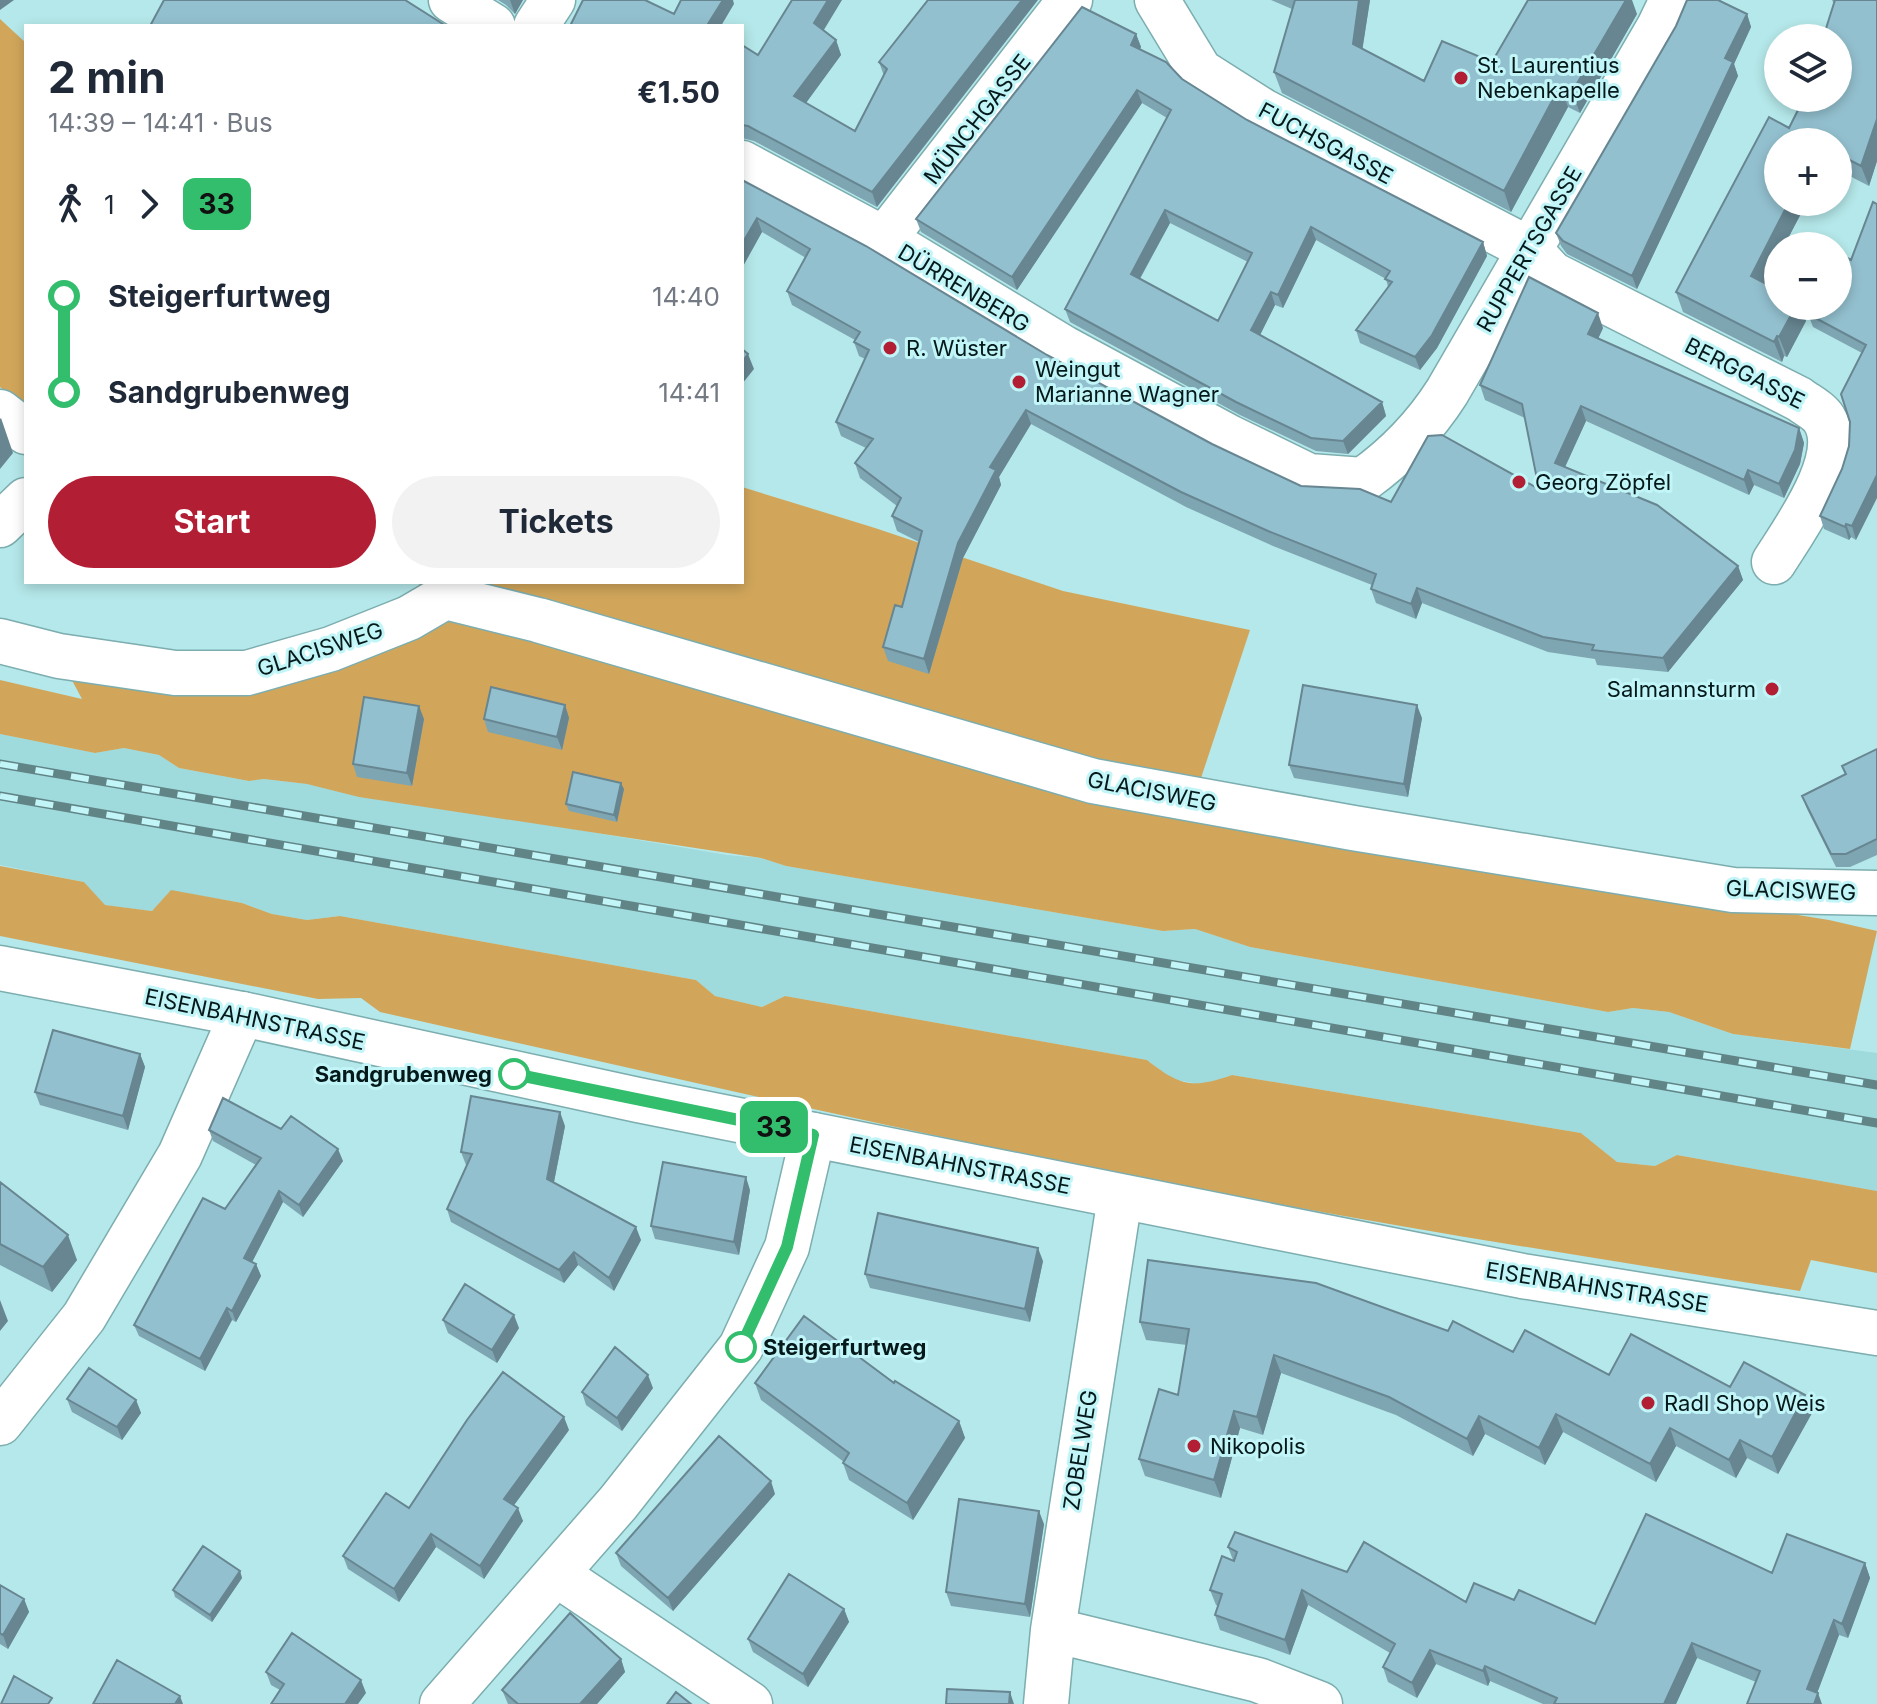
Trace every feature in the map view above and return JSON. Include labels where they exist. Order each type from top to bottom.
[{"type":"street","points":[[451,0],[490,24]]},
{"type":"street","points":[[537,24],[553,0]]},
{"type":"street","name":"MÜNCHGASSE","points":[[884,239],[1070,0]]},
{"type":"street","name":"FUCHSGASSE","points":[[1157,0],[1200,71],[1263,111],[1529,249]]},
{"type":"street","name":"RUPPERTSGASSE","points":[[1363,480],[1394,457],[1429,420],[1672,0]]},
{"type":"street","name":"DÜRRENBERG","points":[[744,164],[884,239],[1064,348],[1229,437],[1309,476],[1363,480]]},
{"type":"street","name":"BERGGASSE","points":[[1529,249],[1552,274],[1799,399],[1823,417],[1830,441],[1830,454],[1811,501],[1774,562]]},
{"type":"street","points":[[0,412],[24,430]]},
{"type":"street","points":[[0,525],[24,502]]},
{"type":"street","name":"GLACISWEG","points":[[0,641],[59,656],[175,673],[247,673],[331,649],[409,618],[428,589],[1093,781],[1353,828],[1733,890],[1877,893]]},
{"type":"street","name":"EISENBAHNSTRASSE","points":[[0,968],[242,1014],[624,1097],[1522,1276],[1877,1333]]},
{"type":"street","points":[[0,1423],[84,1317],[180,1155],[242,1014]]},
{"type":"street","points":[[442,1704],[618,1503],[741,1347],[787,1247],[813,1135]]},
{"type":"street","name":"ZOBELWEG","points":[[1046,1704],[1053,1630],[1120,1197]]},
{"type":"street","points":[[556,1574],[750,1704]]},
{"type":"street","points":[[1053,1630],[1258,1680],[1320,1704]]},
{"type":"shaded area","points":[[0,19],[24,41],[24,409],[0,387]]},
{"type":"shaded area","points":[[744,488],[1063,591],[1250,630],[1202,775],[1193,816],[1829,920],[1877,931],[1850,1049],[1733,1034],[1669,1012],[1633,1008],[1608,1012],[1250,947],[1195,929],[1163,931],[786,866],[761,858],[359,797],[307,784],[264,779],[249,781],[179,768],[159,755],[124,748],[95,753],[0,734],[0,680],[82,699],[59,656],[175,673],[399,639],[419,584],[744,584]]},
{"type":"shaded area","points":[[0,734],[95,753],[124,748],[159,755],[179,768],[249,781],[264,779],[307,784],[727,855],[761,858],[786,866],[1163,931],[1195,929],[1250,947],[1608,1012],[1633,1008],[1669,1012],[1733,1034],[1877,1053],[1877,1191],[1677,1155],[1655,1166],[1617,1162],[1581,1133],[1232,1075],[1204,1085],[1172,1079],[1147,1060],[785,996],[762,1007],[715,996],[696,980],[340,916],[307,920],[272,914],[242,903],[171,891],[152,911],[104,905],[84,882],[0,865]]},
{"type":"shaded area","points":[[0,866],[84,882],[105,905],[152,911],[171,890],[242,903],[272,914],[307,920],[340,916],[696,980],[715,996],[762,1007],[785,996],[1147,1060],[1178,1080],[1187,1082],[1206,1082],[1232,1075],[1581,1133],[1617,1162],[1655,1166],[1677,1155],[1877,1191],[1877,1273],[1811,1260],[1800,1291],[1294,1207],[1033,1156],[660,1075],[380,1012],[361,998],[318,999],[0,936]]},
{"type":"building","points":[[164,0],[405,0],[443,24],[151,24]]},
{"type":"building","points":[[583,0],[645,0],[674,14],[681,0],[723,0],[708,24],[571,24]]},
{"type":"building","points":[[792,0],[828,0],[814,23],[836,40],[794,96],[855,131],[887,69],[879,62],[928,0],[1022,0],[872,192],[744,125],[744,46],[758,55]]},
{"type":"building","points":[[1295,0],[1359,0],[1353,44],[1424,81],[1442,41],[1492,62],[1528,0],[1626,0],[1572,92],[1560,86],[1504,191],[1274,72]]},
{"type":"building","points":[[1687,0],[1718,0],[1747,14],[1725,58],[1733,62],[1632,276],[1563,241],[1556,233],[1676,26]]},
{"type":"building","points":[[1835,0],[1877,0],[1877,119],[1861,166],[1852,161],[1852,128],[1789,128],[1797,112],[1852,112],[1852,24],[1827,24]]},
{"type":"building","points":[[1082,7],[1136,34],[1131,45],[1166,62],[1182,79],[1247,120],[1483,242],[1432,335],[1415,357],[1356,330],[1392,282],[1385,279],[1390,271],[1311,227],[1278,295],[1271,292],[1251,330],[1382,402],[1343,441],[1311,438],[1236,402],[1065,309],[1171,110],[1137,90],[1012,277],[916,219]],"holes":[[[1165,210],[1252,253],[1218,321],[1131,274]]]},
{"type":"building","points":[[1769,117],[1789,128],[1764,128],[1764,216],[1782,216],[1774,232],[1764,232],[1764,251],[1751,276],[1764,283],[1764,320],[1788,320],[1774,342],[1676,292]]},
{"type":"building","points":[[744,181],[866,246],[1047,355],[1212,444],[1301,486],[1360,489],[1391,502],[1428,436],[1442,435],[1539,489],[1522,404],[1480,385],[1529,277],[1598,313],[1588,334],[1799,428],[1795,450],[1779,484],[1748,470],[1744,480],[1581,406],[1555,463],[1657,505],[1738,566],[1663,658],[1592,650],[1594,645],[1543,637],[1417,588],[1411,604],[1371,589],[1376,574],[1181,492],[1026,410],[990,467],[996,470],[958,543],[924,659],[883,647],[895,605],[902,607],[922,531],[892,516],[901,498],[855,463],[873,439],[836,422],[869,350],[854,342],[860,332],[787,291],[810,249],[757,218],[744,241]]},
{"type":"building","points":[[1873,202],[1877,204],[1877,475],[1852,526],[1846,524],[1845,527],[1820,516],[1849,446],[1850,422],[1841,394],[1866,345],[1819,320],[1852,320],[1852,257]]},
{"type":"building","points":[[1303,685],[1417,705],[1404,784],[1289,765]]},
{"type":"building","points":[[491,687],[565,705],[557,737],[484,719]]},
{"type":"building","points":[[364,697],[419,706],[407,773],[353,764]]},
{"type":"building","points":[[1877,749],[1877,839],[1846,854],[1831,854],[1802,796],[1846,774],[1842,766]]},
{"type":"building","points":[[573,772],[621,783],[614,815],[566,804]]},
{"type":"building","points":[[53,1030],[140,1054],[123,1116],[35,1092]]},
{"type":"building","points":[[471,1096],[560,1112],[547,1179],[636,1227],[609,1278],[574,1252],[559,1270],[447,1209],[472,1154],[461,1152]]},
{"type":"building","points":[[223,1098],[281,1129],[291,1116],[338,1149],[299,1205],[279,1191],[244,1258],[256,1264],[232,1311],[227,1308],[200,1359],[134,1325],[203,1198],[225,1209],[261,1158],[209,1130]]},
{"type":"building","points":[[663,1162],[746,1177],[734,1242],[651,1226]]},
{"type":"building","points":[[0,1182],[68,1235],[43,1267],[0,1244]]},
{"type":"building","points":[[878,1213],[1038,1248],[1025,1309],[865,1274]]},
{"type":"building","points":[[1148,1260],[1316,1283],[1448,1331],[1453,1321],[1513,1352],[1525,1330],[1609,1375],[1631,1334],[1730,1387],[1744,1362],[1805,1395],[1772,1457],[1740,1440],[1729,1460],[1670,1428],[1650,1464],[1556,1414],[1539,1448],[1479,1416],[1467,1439],[1389,1397],[1274,1355],[1257,1417],[1234,1411],[1214,1480],[1139,1459],[1159,1389],[1178,1395],[1189,1329],[1140,1322]]},
{"type":"building","points":[[465,1284],[514,1315],[492,1350],[443,1320]]},
{"type":"building","points":[[804,1316],[894,1383],[959,1421],[907,1503],[843,1463],[849,1453],[755,1383]]},
{"type":"building","points":[[615,1347],[648,1375],[617,1418],[582,1392]]},
{"type":"building","points":[[89,1368],[136,1400],[117,1427],[67,1399]]},
{"type":"building","points":[[503,1372],[564,1417],[504,1499],[518,1508],[480,1566],[431,1534],[394,1589],[343,1556],[386,1493],[409,1508]]},
{"type":"building","points":[[719,1436],[771,1481],[668,1598],[616,1553]]},
{"type":"building","points":[[959,1499],[1039,1511],[1025,1604],[946,1592]]},
{"type":"building","points":[[1646,1514],[1772,1573],[1787,1534],[1865,1563],[1842,1624],[1834,1620],[1807,1689],[1818,1693],[1814,1704],[1747,1704],[1760,1671],[1692,1643],[1664,1704],[1554,1704],[1557,1698],[1485,1666],[1483,1671],[1430,1650],[1412,1683],[1383,1667],[1395,1644],[1302,1590],[1285,1640],[1215,1615],[1222,1594],[1210,1590],[1222,1556],[1234,1561],[1237,1552],[1228,1547],[1235,1532],[1347,1572],[1364,1542],[1466,1602],[1474,1583],[1514,1600],[1519,1590],[1595,1624]]},
{"type":"building","points":[[203,1546],[240,1571],[210,1615],[173,1590]]},
{"type":"building","points":[[789,1574],[844,1609],[803,1674],[748,1639]]},
{"type":"building","points":[[0,1585],[24,1599],[3,1635],[0,1633]]},
{"type":"building","points":[[570,1613],[621,1659],[580,1704],[518,1704],[502,1690]]},
{"type":"building","points":[[292,1633],[361,1680],[345,1704],[271,1704],[284,1684],[266,1672]]},
{"type":"building","points":[[117,1660],[180,1696],[175,1704],[93,1704]]},
{"type":"building","points":[[14,1676],[52,1698],[48,1704],[1,1704]]},
{"type":"building","points":[[947,1689],[1010,1692],[1009,1704],[946,1704]]},
{"type":"building","points":[[676,1692],[691,1704],[667,1704]]},
{"type":"railway","points":[[0,764],[1877,1085]]},
{"type":"railway","points":[[0,796],[1877,1123]]},
{"type":"bus line","name":"33","points":[[514,1074],[813,1135],[787,1247],[741,1347]]},
{"type":"place","name":"St. Laurentius Nebenkapelle","points":[[1461,78]]},
{"type":"place","name":"R. Wüster","points":[[890,348]]},
{"type":"place","name":"Weingut Marianne Wagner","points":[[1019,382]]},
{"type":"place","name":"Georg Zöpfel","points":[[1519,482]]},
{"type":"place","name":"Salmannsturm","points":[[1772,689]]},
{"type":"place","name":"Sandgrubenweg","points":[[514,1074]]},
{"type":"place","name":"Steigerfurtweg","points":[[741,1347]]},
{"type":"place","name":"Radl Shop Weis","points":[[1648,1403]]},
{"type":"place","name":"Nikopolis","points":[[1194,1446]]}]
